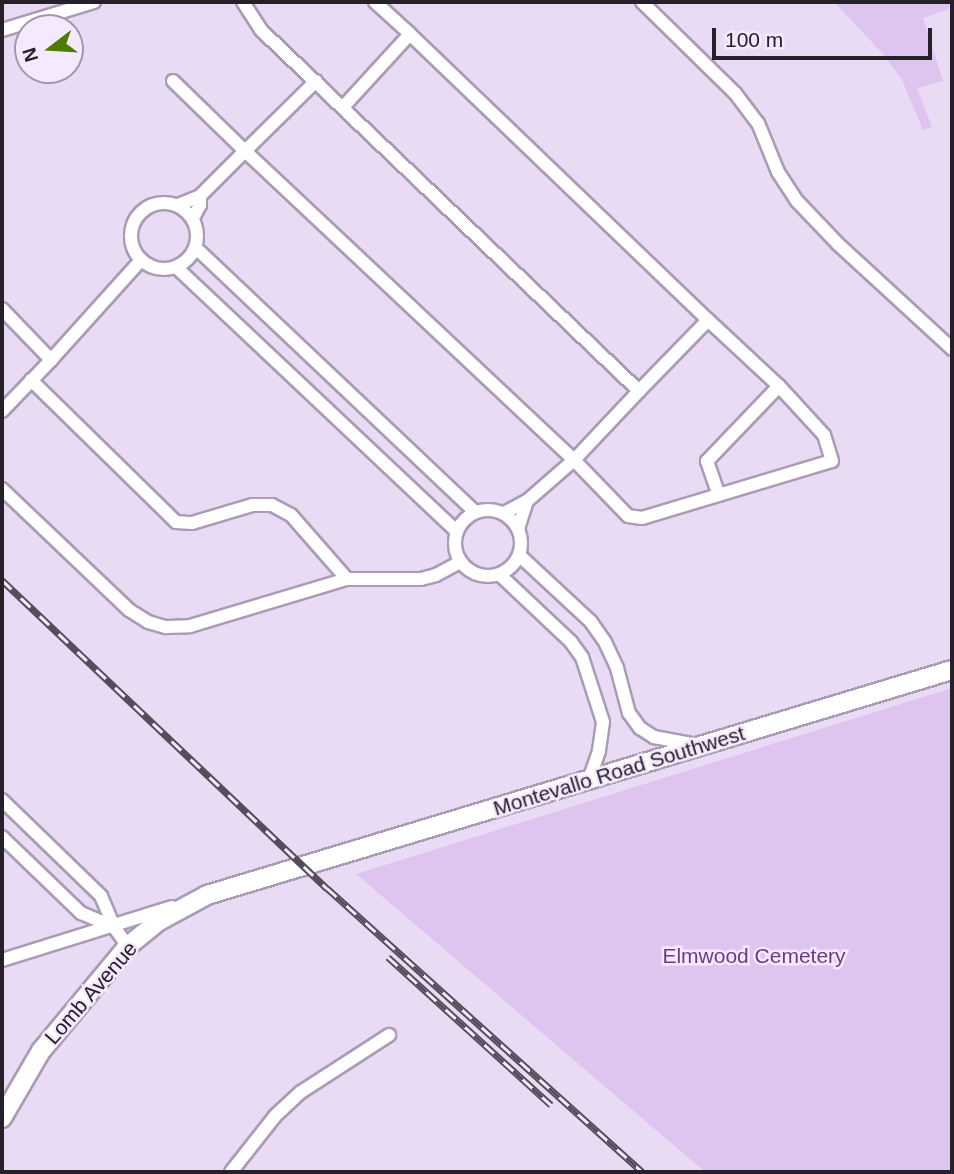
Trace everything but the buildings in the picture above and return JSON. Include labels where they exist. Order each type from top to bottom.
[{"type":"main road","name":"Montevallo Road Southwest","points":[[207,895],[952,670]]},
{"type":"main road","name":"Lomb Avenue","points":[[2,1118],[41,1051],[128,946],[159,921],[207,895]]},
{"type":"street","points":[[2,30],[94,2]]},
{"type":"street","points":[[243,2],[261,30],[639,391]]},
{"type":"street","points":[[173,81],[574,460],[628,516],[642,518],[832,461],[824,435],[779,386],[375,2]]},
{"type":"street","points":[[642,2],[712,69],[751,113],[758,123],[778,172],[797,201],[838,244],[952,349]]},
{"type":"street","points":[[343,107],[410,34]]},
{"type":"street","points":[[178,205],[200,196],[316,81]]},
{"type":"street","points":[[193,218],[200,205],[200,196]]},
{"type":"street","points":[[162,202],[178,205],[193,218],[198,237],[190,258],[176,267],[160,269],[141,260],[131,240],[135,219],[150,205],[162,202]]},
{"type":"street","points":[[196,248],[475,512]]},
{"type":"street","points":[[2,411],[141,260]]},
{"type":"street","points":[[176,267],[457,532]]},
{"type":"street","points":[[2,309],[51,360]]},
{"type":"street","points":[[504,513],[527,501],[574,460],[708,320]]},
{"type":"street","points":[[31,380],[176,522],[192,523],[252,505],[272,505],[291,515],[347,579]]},
{"type":"street","points":[[719,495],[707,461],[779,386]]},
{"type":"street","points":[[2,489],[129,610],[148,622],[166,627],[190,626],[347,579],[421,579],[436,575],[460,562]]},
{"type":"street","points":[[518,528],[527,501]]},
{"type":"street","points":[[493,510],[504,513],[518,528],[522,539],[519,555],[510,569],[500,575],[478,575],[460,562],[456,552],[457,532],[463,520],[475,512],[493,510]]},
{"type":"street","points":[[519,555],[591,622],[605,642],[617,668],[629,713],[640,728],[654,737],[702,746]]},
{"type":"street","points":[[500,575],[571,642],[585,666],[603,722],[601,743],[589,780]]},
{"type":"street","points":[[2,800],[101,896],[114,927],[128,946]]},
{"type":"street","points":[[2,837],[81,913],[114,927]]},
{"type":"street","points":[[2,960],[114,927],[207,895]]},
{"type":"street","points":[[231,1172],[275,1116],[301,1092],[389,1035]]},
{"type":"green space","points":[[834,2],[948,2],[950,9],[923,18],[943,81],[917,88],[932,127],[923,130],[902,80],[884,55]]},
{"type":"green space","name":"Elmwood Cemetery","points":[[952,688],[952,1172],[705,1172],[356,874]]},
{"type":"railway","points":[[2,580],[327,888],[642,1172]]},
{"type":"railway","points":[[388,957],[551,1105]]}]
